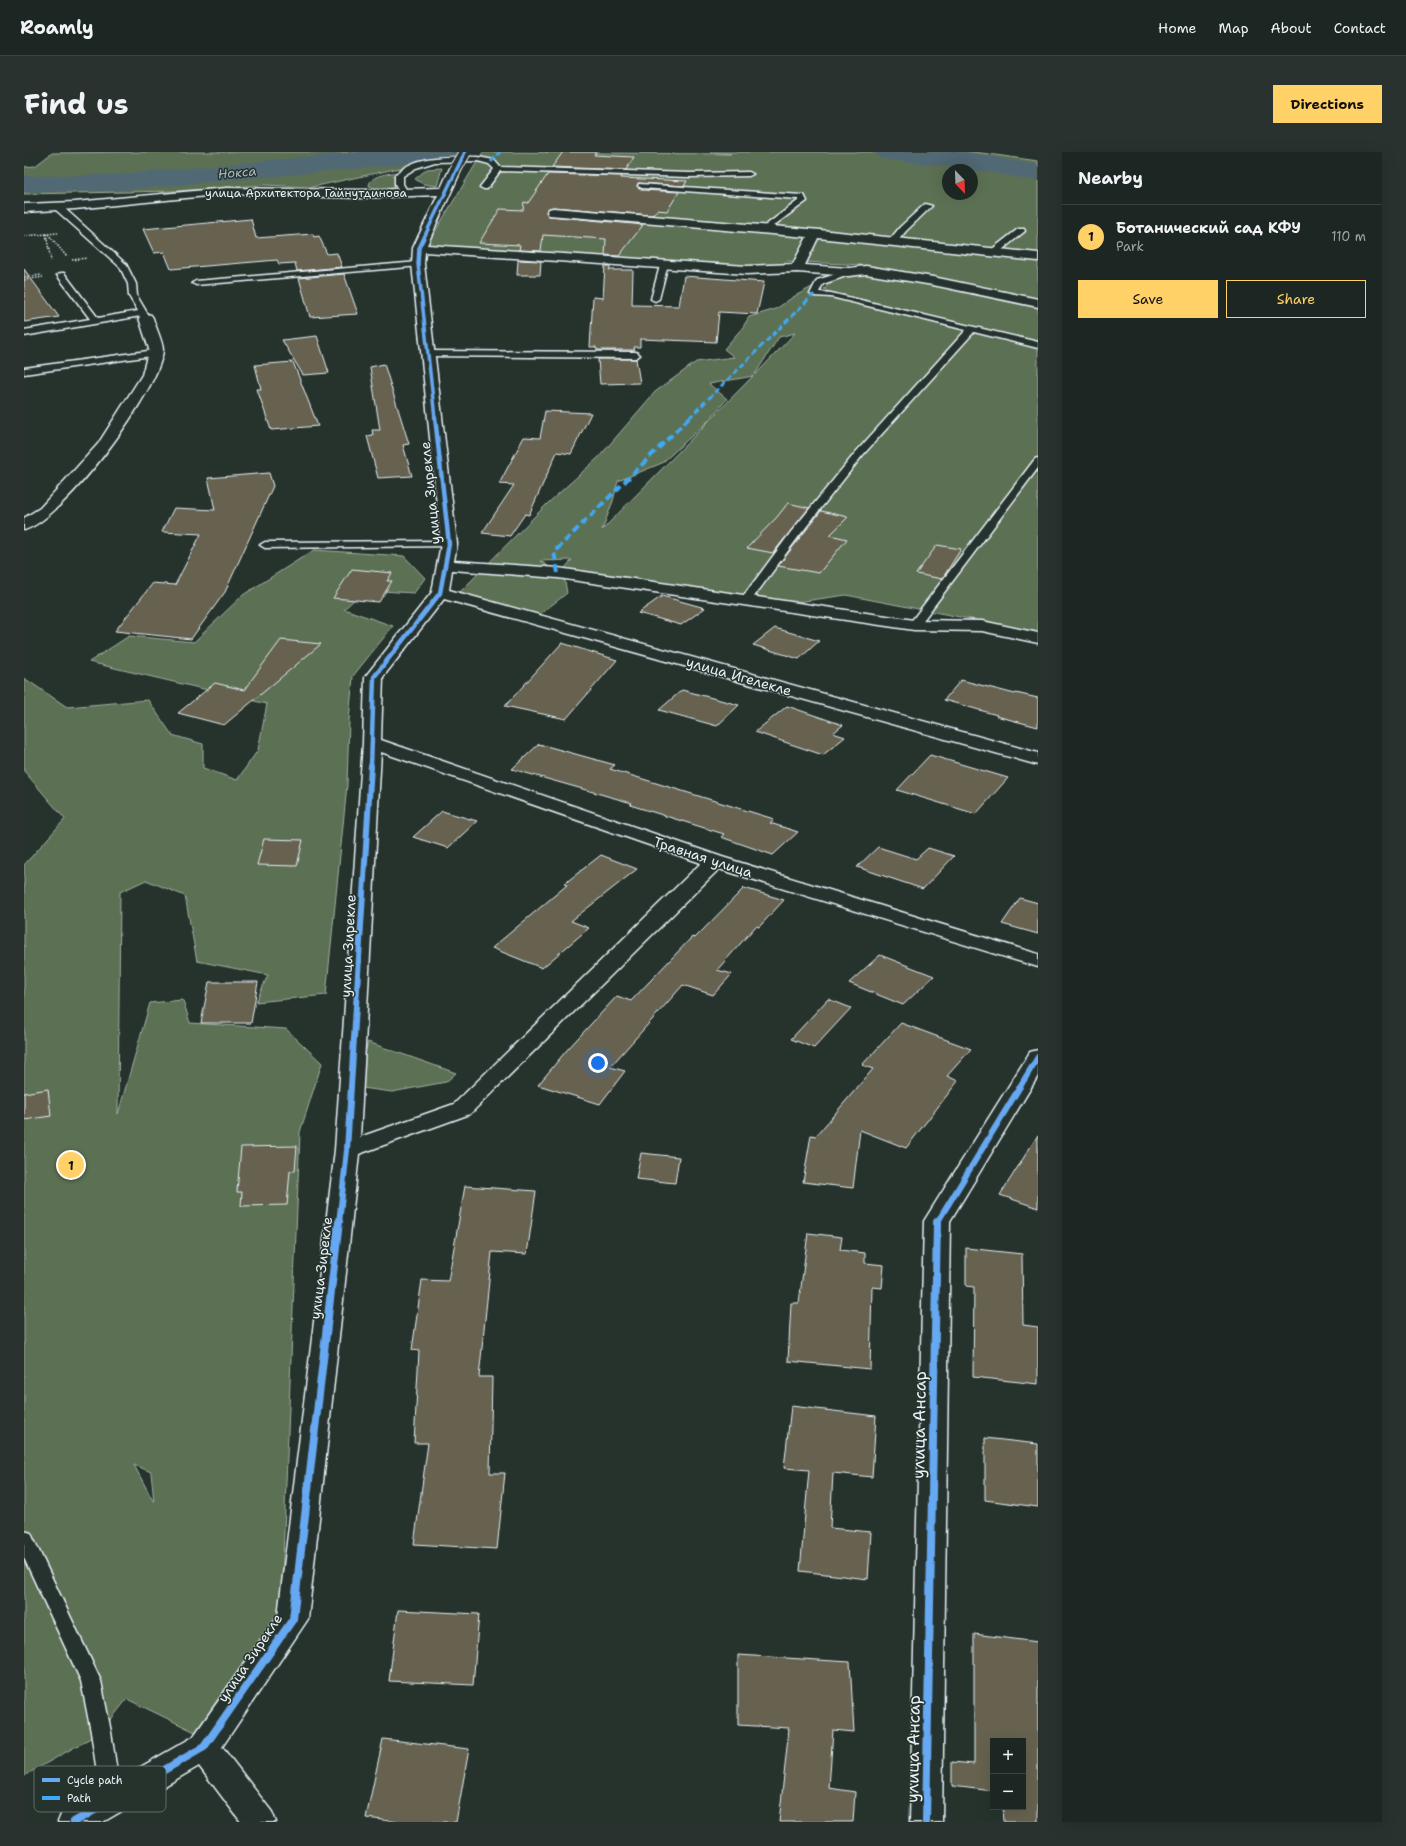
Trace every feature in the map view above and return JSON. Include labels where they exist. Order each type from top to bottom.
[{"type":"street","name":"улица Зирекле","points":[[204,1747],[293,1619],[347,1150],[372,743],[374,677],[440,593],[448,544],[418,264],[419,248],[465,152]]},
{"type":"street","name":"улица Архитектора Гайнутдинова","points":[[24,208],[59,208],[227,191],[289,191],[360,194],[445,191]]},
{"type":"street","points":[[553,212],[814,234],[955,250],[994,252],[1038,258]]},
{"type":"street","points":[[797,268],[814,234]]},
{"type":"street","points":[[419,248],[747,270],[797,268],[849,272],[866,270],[889,273],[1038,303]]},
{"type":"street","points":[[24,525],[46,511],[104,447],[149,375],[156,349],[145,316]]},
{"type":"street","points":[[445,565],[558,573],[914,625],[982,626],[1038,638]]},
{"type":"street","name":"улица Игелекле","points":[[440,593],[1038,759]]},
{"type":"street","name":"Травная улица","points":[[372,743],[715,861],[1038,961]]},
{"type":"street","points":[[347,1150],[462,1109],[715,861]]},
{"type":"street","name":"улица Ансар","points":[[926,1822],[937,1221],[1038,1057]]},
{"type":"street","points":[[166,1768],[204,1747],[260,1822]]},
{"type":"street","points":[[74,1822],[90,1812]]},
{"type":"lane","points":[[400,193],[402,189],[399,184],[399,174],[413,166],[435,160],[478,160],[491,162],[498,169],[689,175],[749,174]]},
{"type":"lane","points":[[484,187],[498,169]]},
{"type":"lane","points":[[642,186],[801,197],[803,201],[765,230]]},
{"type":"lane","points":[[892,242],[903,229],[928,206]]},
{"type":"lane","points":[[24,334],[96,320],[145,316],[132,296],[132,284],[123,266],[59,208]]},
{"type":"lane","points":[[994,252],[1022,231]]},
{"type":"lane","points":[[196,283],[418,264]]},
{"type":"lane","points":[[655,300],[664,264]]},
{"type":"lane","points":[[849,272],[820,282],[814,294],[831,295],[1038,345]]},
{"type":"lane","points":[[61,275],[96,320]]},
{"type":"lane","points":[[746,600],[795,534],[859,454],[972,329]]},
{"type":"lane","points":[[24,371],[155,353]]},
{"type":"lane","points":[[428,354],[636,355]]},
{"type":"lane","points":[[914,625],[1038,461]]},
{"type":"lane","points":[[265,545],[448,544]]},
{"type":"lane","points":[[24,1538],[92,1681],[102,1732],[107,1766]]},
{"type":"path","points":[[24,236],[63,233]]},
{"type":"path","points":[[69,260],[90,258]]},
{"type":"green space","points":[[450,152],[446,158],[312,187],[263,185],[176,191],[24,194],[24,167],[35,166],[52,153]]},
{"type":"green space","points":[[483,152],[731,154],[710,152],[974,152],[1038,161],[1038,632],[846,595],[784,604],[563,570],[572,560],[540,561],[564,576],[567,593],[539,615],[458,594],[547,504],[599,457],[655,392],[696,362],[734,357],[724,349],[743,327],[749,317],[776,309],[793,297],[812,287],[833,294],[824,289],[845,269],[858,269],[861,265],[787,261],[779,266],[767,267],[427,245]],"holes":[[[795,333],[756,374],[755,374],[779,337]],[[753,376],[602,530],[613,501],[618,481],[662,463],[707,422],[727,399],[709,384]]]},
{"type":"green space","points":[[442,168],[437,186],[423,184],[415,179],[427,169]]},
{"type":"green space","points":[[397,172],[394,187],[375,188],[369,186],[370,182],[376,177]]},
{"type":"green space","points":[[314,550],[404,556],[425,578],[414,593],[365,590],[344,609],[393,626],[353,676],[349,720],[347,785],[326,995],[256,1002],[268,975],[197,961],[185,896],[146,880],[120,892],[118,1114],[150,1003],[183,1000],[190,1023],[286,1029],[322,1063],[300,1132],[281,1608],[195,1732],[127,1699],[101,1732],[42,1766],[34,1766],[34,1770],[24,1776],[24,865],[65,819],[24,771],[24,678],[67,707],[148,700],[172,735],[203,744],[203,768],[237,780],[258,750],[267,704],[89,662],[129,636],[194,642],[243,595]],"holes":[[[134,1465],[151,1472],[154,1502],[153,1501]]]},
{"type":"green space","points":[[368,1042],[456,1073],[446,1082],[392,1092],[355,1087]]},
{"type":"building","points":[[563,152],[596,152],[594,155],[634,157],[626,170],[552,167]]},
{"type":"building","points":[[548,174],[622,176],[621,178],[687,181],[684,186],[638,183],[637,186],[642,190],[679,192],[667,211],[657,210],[651,215],[553,207],[546,211],[549,216],[643,225],[619,256],[605,255],[606,239],[543,235],[541,251],[519,250],[520,245],[479,243],[500,209],[523,210],[524,202],[528,203]]},
{"type":"building","points":[[251,219],[256,238],[313,234],[314,237],[319,236],[327,254],[337,253],[342,267],[297,271],[295,263],[279,264],[277,260],[171,269],[164,252],[154,253],[143,229]]},
{"type":"building","points":[[518,260],[541,261],[540,275],[517,275]]},
{"type":"building","points":[[605,266],[611,266],[609,270],[633,270],[632,305],[679,306],[684,276],[764,282],[757,314],[719,312],[716,342],[640,339],[640,347],[634,347],[635,350],[597,350],[596,347],[590,347],[593,297],[603,298]]},
{"type":"building","points":[[24,269],[59,317],[24,322]]},
{"type":"building","points":[[344,274],[358,314],[310,317],[299,278]]},
{"type":"building","points":[[317,336],[329,373],[303,375],[282,340]]},
{"type":"building","points":[[598,359],[636,359],[640,383],[600,384]]},
{"type":"building","points":[[293,362],[318,426],[271,430],[257,389],[261,389],[255,365]]},
{"type":"building","points":[[384,364],[409,444],[403,445],[412,476],[378,478],[367,436],[373,435],[372,430],[380,430],[370,367]]},
{"type":"building","points":[[545,411],[591,413],[571,454],[557,452],[529,515],[525,514],[510,536],[482,533],[514,485],[499,484],[524,437],[540,438]]},
{"type":"building","points":[[269,473],[273,486],[225,592],[191,639],[115,631],[153,583],[175,585],[201,534],[162,532],[174,508],[215,510],[208,478]]},
{"type":"building","points":[[788,503],[809,508],[773,553],[747,548],[777,517]]},
{"type":"building","points":[[821,511],[848,517],[830,535],[847,539],[819,573],[778,566]]},
{"type":"building","points":[[937,545],[961,549],[942,579],[916,574]]},
{"type":"building","points":[[352,569],[392,573],[387,581],[392,581],[379,602],[333,598]]},
{"type":"building","points":[[662,596],[705,608],[681,625],[638,613]]},
{"type":"building","points":[[775,628],[819,641],[799,659],[753,645]]},
{"type":"building","points":[[281,640],[321,644],[224,725],[178,713],[215,683],[244,690]]},
{"type":"building","points":[[562,643],[617,660],[566,719],[505,706]]},
{"type":"building","points":[[961,680],[1015,694],[1038,698],[1038,727],[944,700]]},
{"type":"building","points":[[682,690],[739,705],[717,726],[659,710]]},
{"type":"building","points":[[787,706],[843,725],[833,733],[845,737],[823,755],[755,732]]},
{"type":"building","points":[[539,744],[615,765],[610,769],[774,819],[770,823],[798,832],[773,855],[721,837],[724,834],[630,805],[632,803],[512,769]]},
{"type":"building","points":[[930,755],[1008,778],[976,814],[897,790]]},
{"type":"building","points":[[442,811],[477,821],[448,848],[413,837]]},
{"type":"building","points":[[264,839],[303,840],[297,866],[257,865]]},
{"type":"building","points":[[878,847],[916,859],[928,848],[954,856],[923,889],[857,867]]},
{"type":"building","points":[[601,855],[637,869],[571,921],[589,928],[542,968],[492,948],[567,885],[564,884]]},
{"type":"building","points":[[744,888],[784,900],[759,927],[756,926],[717,970],[732,974],[713,995],[683,985],[610,1067],[625,1071],[600,1104],[538,1085],[566,1051],[617,996],[631,1001],[692,937],[695,938]]},
{"type":"building","points":[[1020,898],[1038,903],[1038,934],[1002,924]]},
{"type":"building","points":[[880,955],[934,976],[903,1005],[849,983]]},
{"type":"building","points":[[209,982],[258,982],[251,1023],[201,1023]]},
{"type":"building","points":[[828,999],[851,1008],[814,1048],[791,1039]]},
{"type":"building","points":[[901,1023],[971,1049],[947,1076],[958,1081],[906,1148],[860,1130],[853,1188],[803,1182],[811,1135],[816,1136],[873,1069],[862,1065]]},
{"type":"building","points":[[48,1089],[51,1116],[24,1120],[24,1093]]},
{"type":"building","points":[[1038,1135],[1038,1208],[1000,1195]]},
{"type":"building","points":[[297,1146],[295,1171],[290,1171],[287,1205],[241,1206],[242,1192],[237,1192],[241,1147]]},
{"type":"building","points":[[641,1153],[679,1157],[675,1183],[636,1179]]},
{"type":"building","points":[[465,1186],[536,1191],[527,1254],[492,1252],[479,1377],[492,1377],[490,1473],[505,1473],[497,1549],[414,1544],[428,1443],[414,1443],[419,1351],[412,1350],[422,1280],[448,1281]]},
{"type":"building","points":[[808,1233],[842,1237],[840,1250],[865,1253],[865,1263],[884,1265],[882,1288],[872,1287],[870,1369],[788,1361],[791,1303],[799,1303]]},
{"type":"building","points":[[966,1248],[1022,1254],[1023,1325],[1038,1327],[1038,1384],[973,1377],[974,1287],[966,1286]]},
{"type":"building","points":[[791,1406],[876,1416],[872,1477],[833,1473],[830,1528],[871,1532],[868,1579],[800,1571],[809,1470],[784,1468]]},
{"type":"building","points":[[985,1438],[1038,1444],[1038,1507],[985,1500]]},
{"type":"building","points":[[398,1610],[479,1614],[473,1685],[389,1681]]},
{"type":"building","points":[[974,1634],[1038,1642],[1038,1822],[1004,1822],[1003,1810],[1026,1810],[1026,1738],[990,1738],[990,1791],[952,1786],[952,1762],[974,1764]]},
{"type":"building","points":[[738,1655],[850,1662],[854,1732],[833,1730],[829,1788],[855,1792],[853,1822],[779,1822],[789,1728],[738,1725]]},
{"type":"building","points":[[383,1739],[469,1749],[456,1822],[399,1822],[366,1818]]},
{"type":"waterway","name":"Нокса","points":[[24,184],[112,183],[450,152]]},
{"type":"waterway","name":"Нокса","points":[[889,152],[965,160],[1038,173]]},
{"type":"marked path","points":[[491,162],[500,152]]},
{"type":"marked path","points":[[558,573],[554,552],[814,294]]},
{"type":"cycle path","points":[[166,1769],[204,1747],[293,1619],[347,1150],[372,743],[374,677],[440,593],[449,544],[418,264],[419,248],[465,152]]},
{"type":"cycle path","points":[[926,1822],[937,1221],[1038,1057]]},
{"type":"cycle path","points":[[74,1822],[91,1812]]},
{"type":"place","name":"Ботанический сад КФУ","points":[[71,1165]]}]
